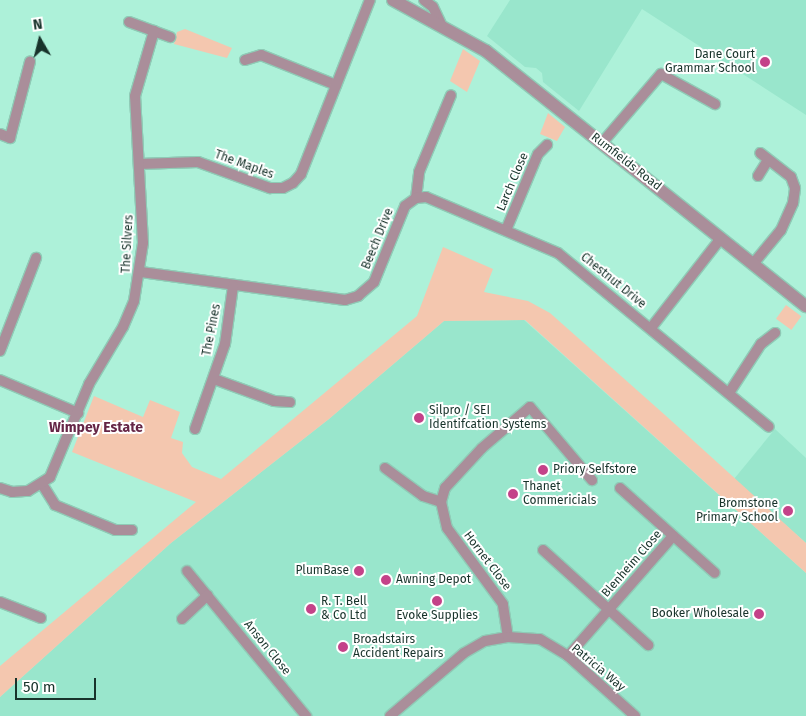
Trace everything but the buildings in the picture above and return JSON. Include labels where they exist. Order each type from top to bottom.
[{"type":"street","name":"The Maples","points":[[138,164],[198,162],[270,188],[288,186],[301,174],[370,0]]},
{"type":"street","name":"Rumfields Road","points":[[393,0],[441,24],[486,51],[806,306]]},
{"type":"street","name":"Rumfields Road","points":[[424,0],[433,7],[441,24]]},
{"type":"street","points":[[129,22],[170,37]]},
{"type":"street","name":"The Silvers","points":[[42,484],[56,467],[89,384],[123,327],[134,301],[141,272],[143,221],[135,96],[140,71],[154,31]]},
{"type":"street","points":[[245,60],[261,55],[336,85]]},
{"type":"street","points":[[0,134],[10,138],[30,62]]},
{"type":"street","points":[[602,143],[663,70],[715,104]]},
{"type":"street","points":[[416,198],[419,172],[451,96]]},
{"type":"street","name":"Larch Close","points":[[506,230],[538,154],[547,145]]},
{"type":"street","points":[[753,264],[781,230],[793,203],[796,188],[791,177],[760,153]]},
{"type":"street","points":[[758,176],[768,160]]},
{"type":"street","name":"Chestnut Drive","points":[[416,198],[431,199],[558,253],[769,427]]},
{"type":"street","name":"Beech Drive","points":[[141,272],[331,301],[358,296],[378,275],[403,210],[416,198]]},
{"type":"street","points":[[651,328],[721,238]]},
{"type":"street","points":[[0,351],[36,258]]},
{"type":"street","name":"The Pines","points":[[195,429],[214,379],[224,344],[233,286]]},
{"type":"street","points":[[729,393],[761,344],[775,333]]},
{"type":"street","points":[[214,379],[274,401],[290,402]]},
{"type":"street","points":[[0,380],[78,413]]},
{"type":"street","points":[[385,468],[423,496],[441,502],[453,476],[530,407],[592,480]]},
{"type":"street","points":[[0,488],[12,492],[28,491],[42,484],[55,505],[115,530],[132,530]]},
{"type":"street","name":"Blenheim Close","points":[[620,488],[716,573]]},
{"type":"street","name":"Hornet Close","points":[[441,502],[447,528],[503,604],[508,637]]},
{"type":"street","name":"Blenheim Close","points":[[568,656],[673,536]]},
{"type":"street","name":"Blenheim Close","points":[[544,550],[648,645]]},
{"type":"street","name":"Anson Close","points":[[187,571],[306,716]]},
{"type":"street","points":[[182,619],[208,595]]},
{"type":"street","points":[[0,602],[41,618]]},
{"type":"street","name":"Patricia Way","points":[[390,716],[464,653],[485,641],[508,637],[540,640],[568,656],[635,716]]},
{"type":"shaded area","points":[[510,0],[806,0],[806,115],[642,9],[579,111],[543,82],[542,73],[536,68],[525,67],[487,36]]},
{"type":"shaded area","points":[[185,29],[232,48],[227,58],[174,44],[177,32]]},
{"type":"shaded area","points":[[463,49],[480,61],[467,92],[450,81]]},
{"type":"shaded area","points":[[548,113],[565,127],[557,141],[540,134]]},
{"type":"shaded area","points":[[443,247],[493,269],[484,292],[528,301],[550,313],[665,415],[806,543],[806,573],[525,320],[444,321],[329,419],[171,543],[0,697],[0,666],[196,502],[72,452],[94,396],[143,417],[150,400],[180,412],[171,438],[183,442],[182,453],[192,467],[221,479],[417,316]]},
{"type":"shaded area","points":[[786,305],[801,316],[791,330],[776,319]]},
{"type":"shaded area","points":[[524,320],[806,573],[806,716],[0,716],[0,697],[171,543],[329,419],[444,321]]},
{"type":"shaded area","name":"Bromstone Primary School","points":[[775,429],[806,458],[806,543],[734,479]]},
{"type":"place","name":"Dane Court Grammar School","points":[[765,62]]},
{"type":"place","name":"Silpro / SEI Identifcation Systems","points":[[419,418]]},
{"type":"place","name":"Priory Selfstore","points":[[543,470]]},
{"type":"place","name":"Thanet Commericials","points":[[513,494]]},
{"type":"place","name":"Bromstone Primary School","points":[[788,511]]},
{"type":"place","name":"PlumBase","points":[[359,571]]},
{"type":"place","name":"Awning Depot","points":[[386,580]]},
{"type":"place","name":"Evoke Supplies","points":[[437,601]]},
{"type":"place","name":"R. T. Bell & Co Ltd","points":[[311,609]]},
{"type":"place","name":"Booker Wholesale","points":[[759,614]]},
{"type":"place","name":"Broadstairs Accident Repairs","points":[[343,647]]},
{"type":"district","name":"Wimpey Estate","points":[[96,428]]}]
